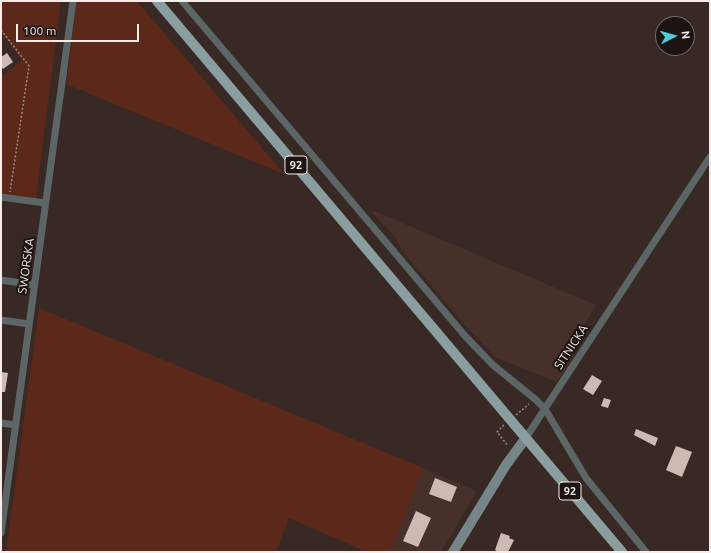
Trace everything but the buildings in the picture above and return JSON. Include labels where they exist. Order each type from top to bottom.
[{"type":"main road","name":"92","points":[[157,1],[622,552]]},
{"type":"street","name":"SWORSKA","points":[[1,533],[73,1]]},
{"type":"street","points":[[182,1],[466,337],[493,365],[535,399],[544,409],[586,478],[646,552]]},
{"type":"street","name":"SITNICKA","points":[[453,552],[506,465],[710,157]]},
{"type":"street","points":[[1,197],[46,203]]},
{"type":"street","points":[[1,280],[34,285]]},
{"type":"street","points":[[1,320],[29,324]]},
{"type":"street","points":[[1,423],[16,425]]},
{"type":"path","points":[[1,30],[29,66],[9,198]]},
{"type":"path","points":[[516,415],[535,399]]},
{"type":"path","points":[[504,425],[497,432],[508,448]]},
{"type":"shaded area","points":[[1,1],[61,1],[36,198],[1,193],[1,77],[22,60],[1,33]]},
{"type":"shaded area","points":[[77,1],[137,1],[284,174],[66,84]]},
{"type":"shaded area","points":[[374,211],[596,305],[569,349],[573,358],[557,382],[495,357],[465,325],[403,252],[394,236],[372,213]]},
{"type":"shaded area","points":[[39,308],[423,468],[390,552],[367,552],[289,518],[276,552],[6,552]]},
{"type":"shaded area","points":[[423,468],[477,491],[441,552],[392,552],[390,551]]}]
